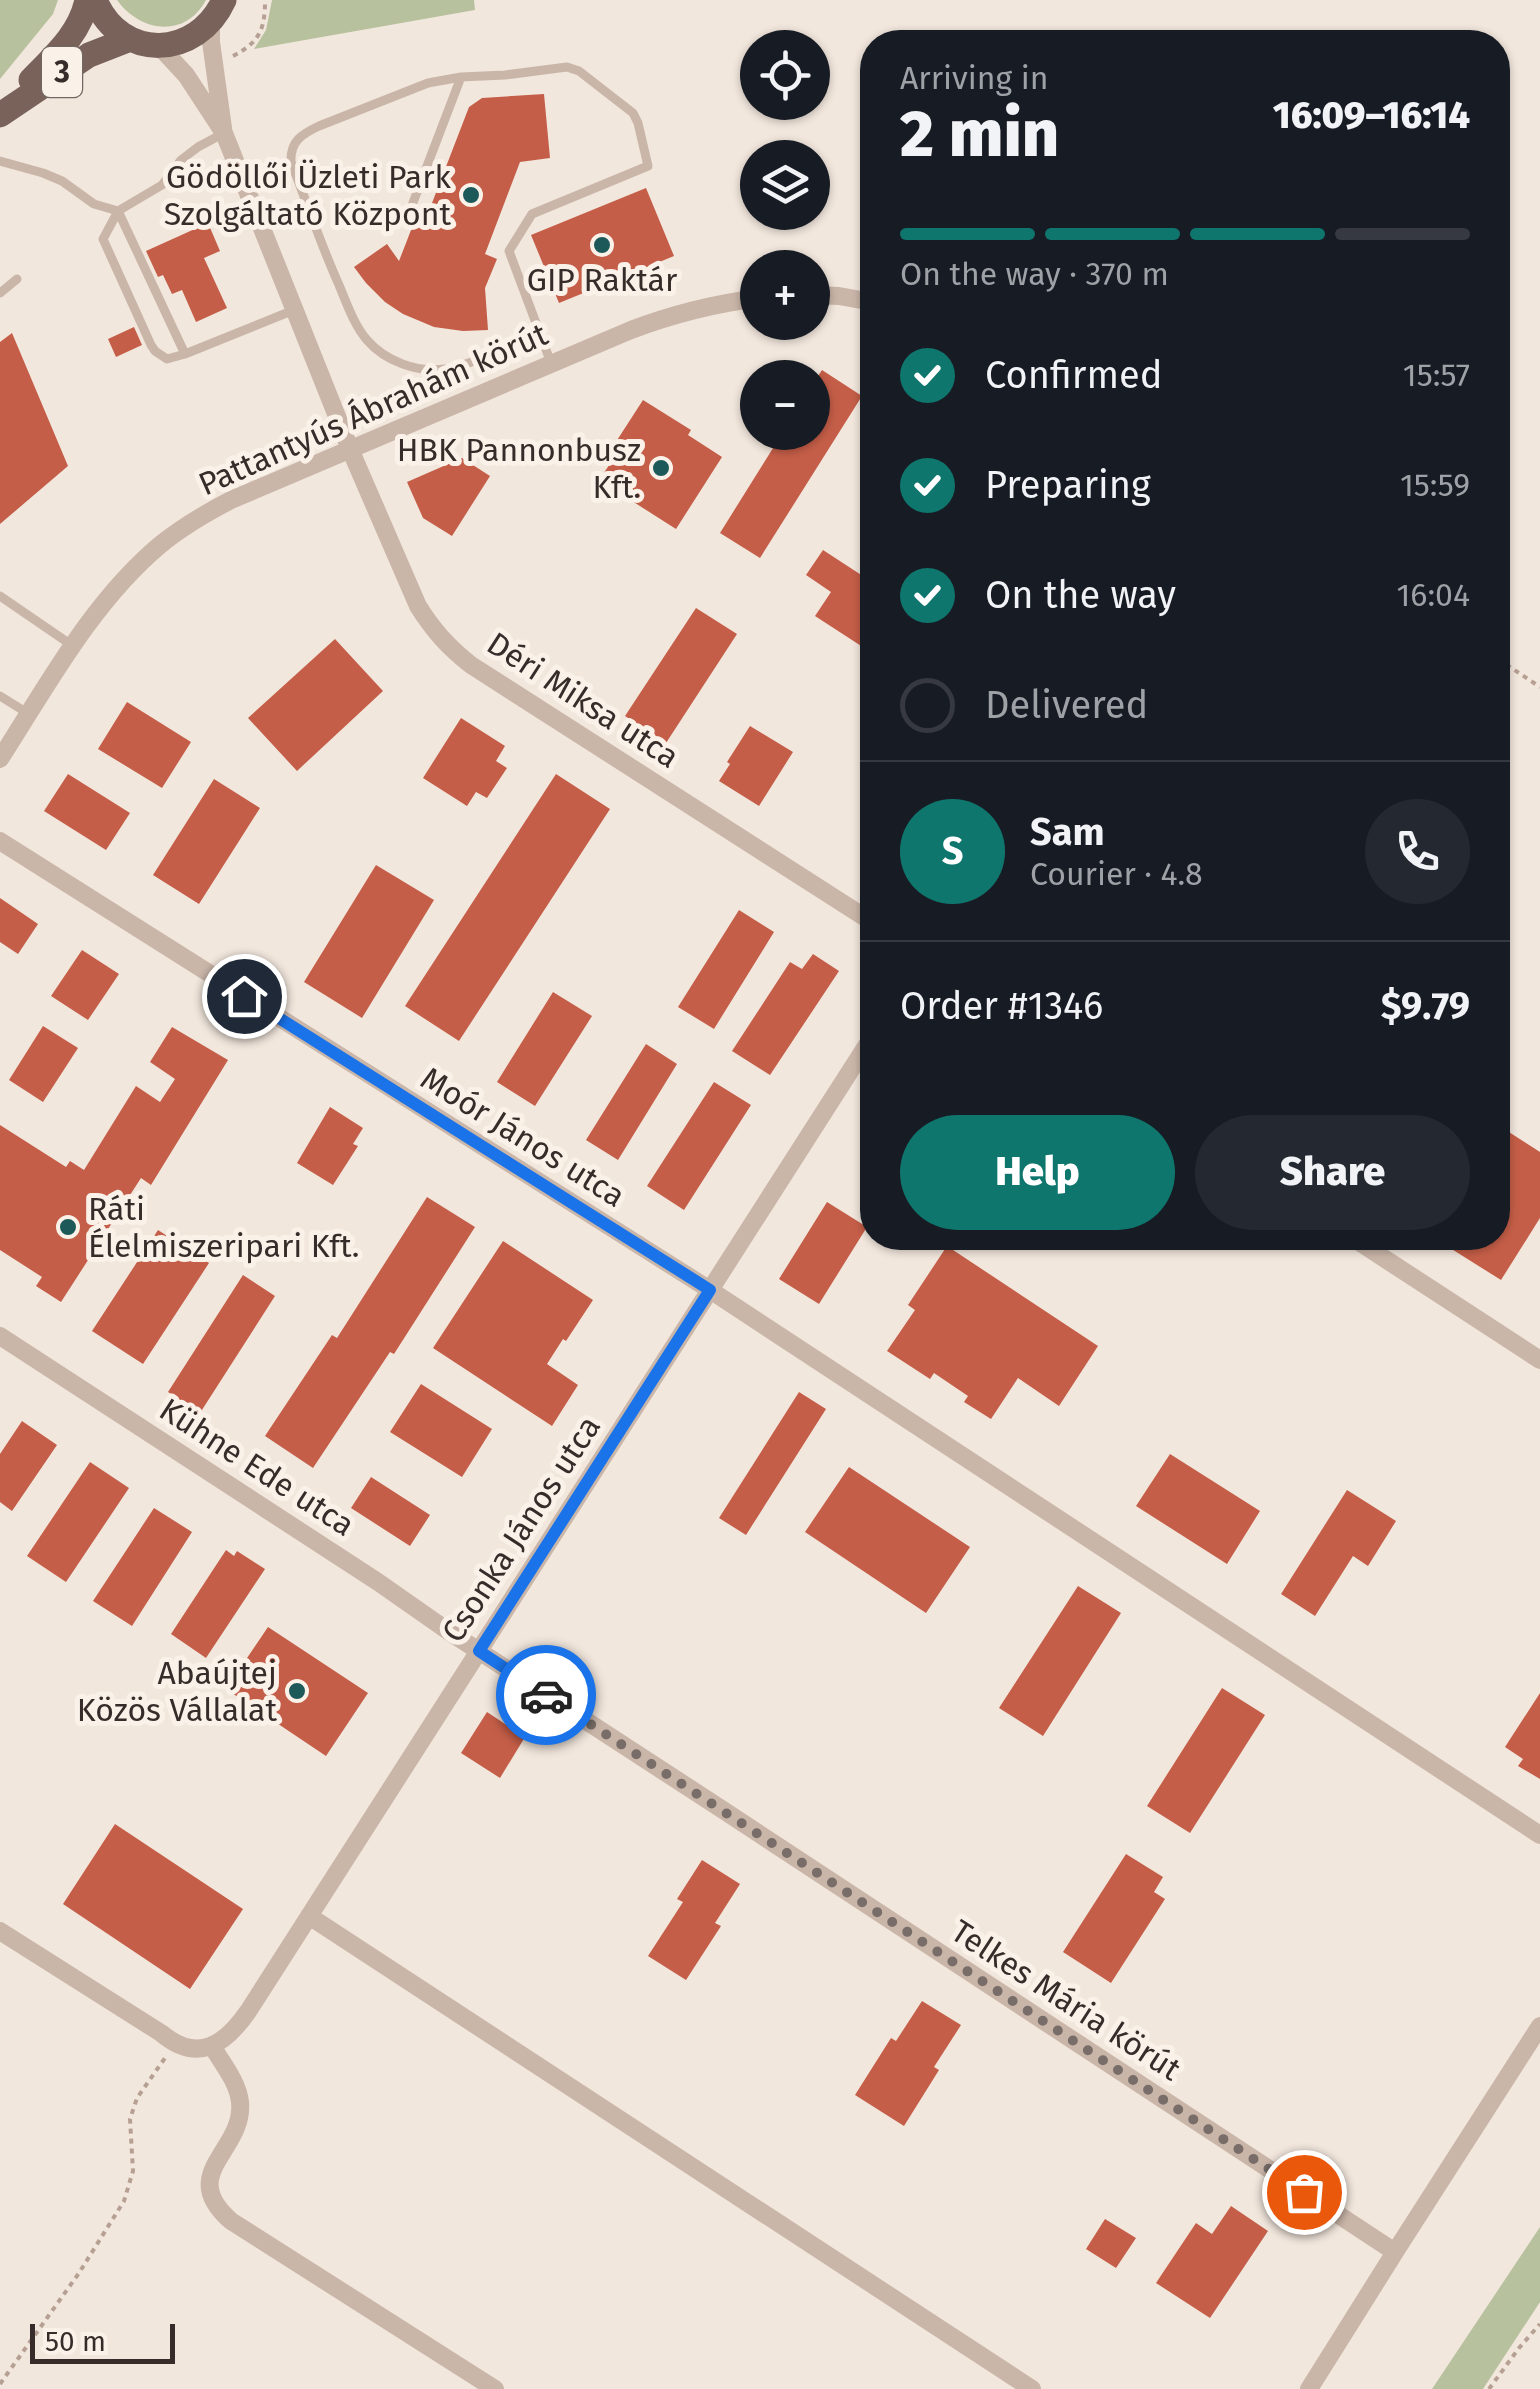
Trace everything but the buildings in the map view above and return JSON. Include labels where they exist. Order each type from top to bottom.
[{"type":"main road","name":"3","points":[[0,114],[72,36],[87,0]]},
{"type":"main road","name":"3","points":[[95,0],[110,25],[130,39],[159,46]]},
{"type":"main road","points":[[159,46],[188,40],[211,23],[224,0]]},
{"type":"main road","name":"3","points":[[0,114],[89,55],[130,39]]},
{"type":"street","points":[[211,23],[224,133]]},
{"type":"street","points":[[159,46],[186,75],[224,133]]},
{"type":"street","name":"Déri Miksa utca","points":[[224,133],[350,449],[418,606],[432,628],[447,646],[488,676],[860,914]]},
{"type":"street","points":[[830,296],[860,300]]},
{"type":"street","name":"Pattantyús Ábrahám körút","points":[[0,759],[73,646],[124,579],[180,530],[231,500],[551,363],[672,314],[740,301]]},
{"type":"street","name":"Moór János utca","points":[[0,841],[710,1290]]},
{"type":"street","name":"Csonka János utca","points":[[212,2046],[222,2042],[240,2023],[860,1056]]},
{"type":"street","points":[[1372,1250],[1540,1360]]},
{"type":"street","points":[[710,1290],[1540,1835]]},
{"type":"street","name":"Kühne Ede utca","points":[[0,1336],[479,1651]]},
{"type":"street","name":"Telkes Mária körút","points":[[479,1651],[1395,2252]]},
{"type":"street","points":[[309,1916],[1032,2389]]},
{"type":"street","points":[[0,1931],[174,2044],[201,2049],[212,2046],[236,2087],[240,2106],[235,2129],[210,2175],[210,2194],[221,2212],[495,2389]]},
{"type":"street","points":[[1308,2389],[1540,2026]]},
{"type":"lane","points":[[538,330],[462,366],[442,370],[408,365],[378,350],[355,323],[330,266],[291,162],[292,147],[304,134],[428,83],[461,77],[566,68],[579,71],[626,106],[638,123],[648,166],[532,214],[509,251],[551,363]]},
{"type":"lane","points":[[406,221],[461,77]]},
{"type":"lane","points":[[224,133],[181,160],[162,185],[118,211],[103,239],[150,345],[167,359],[294,310]]},
{"type":"lane","points":[[0,161],[62,181],[94,204],[118,211],[185,354]]},
{"type":"lane","points":[[0,293],[17,279]]},
{"type":"lane","points":[[0,596],[73,646]]},
{"type":"lane","points":[[0,696],[29,714]]},
{"type":"path","points":[[232,56],[259,35],[265,18],[265,0]]},
{"type":"path","points":[[1510,667],[1540,687]]},
{"type":"path","points":[[0,2384],[79,2273],[124,2201],[133,2172],[130,2119],[137,2098],[174,2044]]},
{"type":"path","points":[[1489,2389],[1540,2324]]},
{"type":"green space","points":[[0,0],[58,0],[53,14],[0,79]]},
{"type":"green space","points":[[117,0],[206,0],[186,21],[162,27],[138,19]]},
{"type":"green space","points":[[272,0],[474,0],[475,10],[254,49],[266,30]]},
{"type":"green space","points":[[1540,2227],[1540,2302],[1483,2389],[1432,2389]]},
{"type":"way so far","points":[[546,1695],[1304,2192]]},
{"type":"place","name":"Gödöllői Üzleti Park Szolgáltató Központ","points":[[471,195]]},
{"type":"place","name":"GIP Raktár","points":[[602,245]]},
{"type":"place","name":"HBK Pannonbusz Kft.","points":[[661,468]]},
{"type":"place","name":"Ráti Élelmiszeripari Kft.","points":[[68,1227]]},
{"type":"place","name":"Abaújtej Közös Vállalat","points":[[297,1691]]},
{"type":"route","points":[[244,996],[710,1290],[479,1651],[546,1695]]}]
